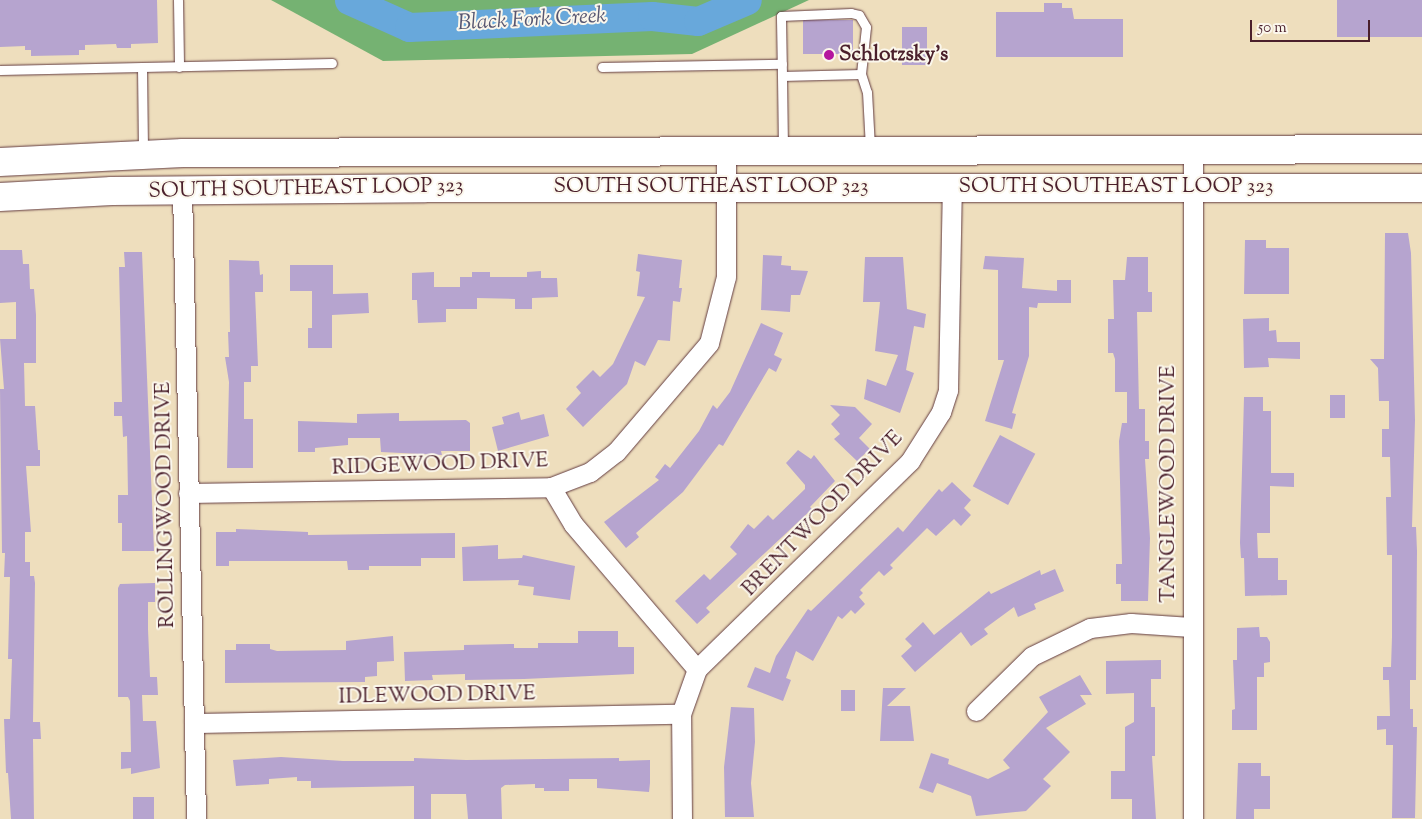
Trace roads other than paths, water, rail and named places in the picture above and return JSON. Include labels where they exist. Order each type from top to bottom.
[{"type":"highway","name":"SOUTH SOUTHEAST LOOP 323","points":[[0,162],[143,154],[1422,149]]},
{"type":"highway","name":"SOUTH SOUTHEAST LOOP 323","points":[[0,197],[55,192],[182,190],[727,186],[952,188],[1193,185],[1422,188]]},
{"type":"street","name":"TANGLEWOOD DRIVE","points":[[1193,150],[1191,627],[1193,819]]},
{"type":"street","name":"RIDGEWOOD DRIVE","points":[[188,493],[551,487],[590,472],[616,452],[709,343],[726,277],[726,151]]},
{"type":"street","name":"BRENTWOOD DRIVE","points":[[682,819],[681,714],[697,669],[903,468],[929,435],[941,412],[948,390],[952,188]]},
{"type":"street","name":"ROLLINGWOOD DRIVE","points":[[182,190],[196,819]]},
{"type":"street","points":[[551,487],[573,524],[697,669]]},
{"type":"street","points":[[976,710],[1032,656],[1090,628],[1131,623],[1191,627]]},
{"type":"street","name":"IDLEWOOD DRIVE","points":[[194,723],[681,714]]},
{"type":"lane","points":[[178,0],[180,66]]},
{"type":"lane","points":[[783,151],[781,16],[859,15],[866,27],[861,74],[868,92],[870,151]]},
{"type":"lane","points":[[0,70],[332,63]]},
{"type":"lane","points":[[602,68],[782,64]]},
{"type":"lane","points":[[142,67],[143,154]]},
{"type":"lane","points":[[782,76],[861,74]]},
{"type":"waterway","name":"Black Fork Creek","points":[[349,0],[409,27],[652,16],[698,21],[747,0]]},
{"type":"place","name":"Schlotzsky's","points":[[829,55]]}]
